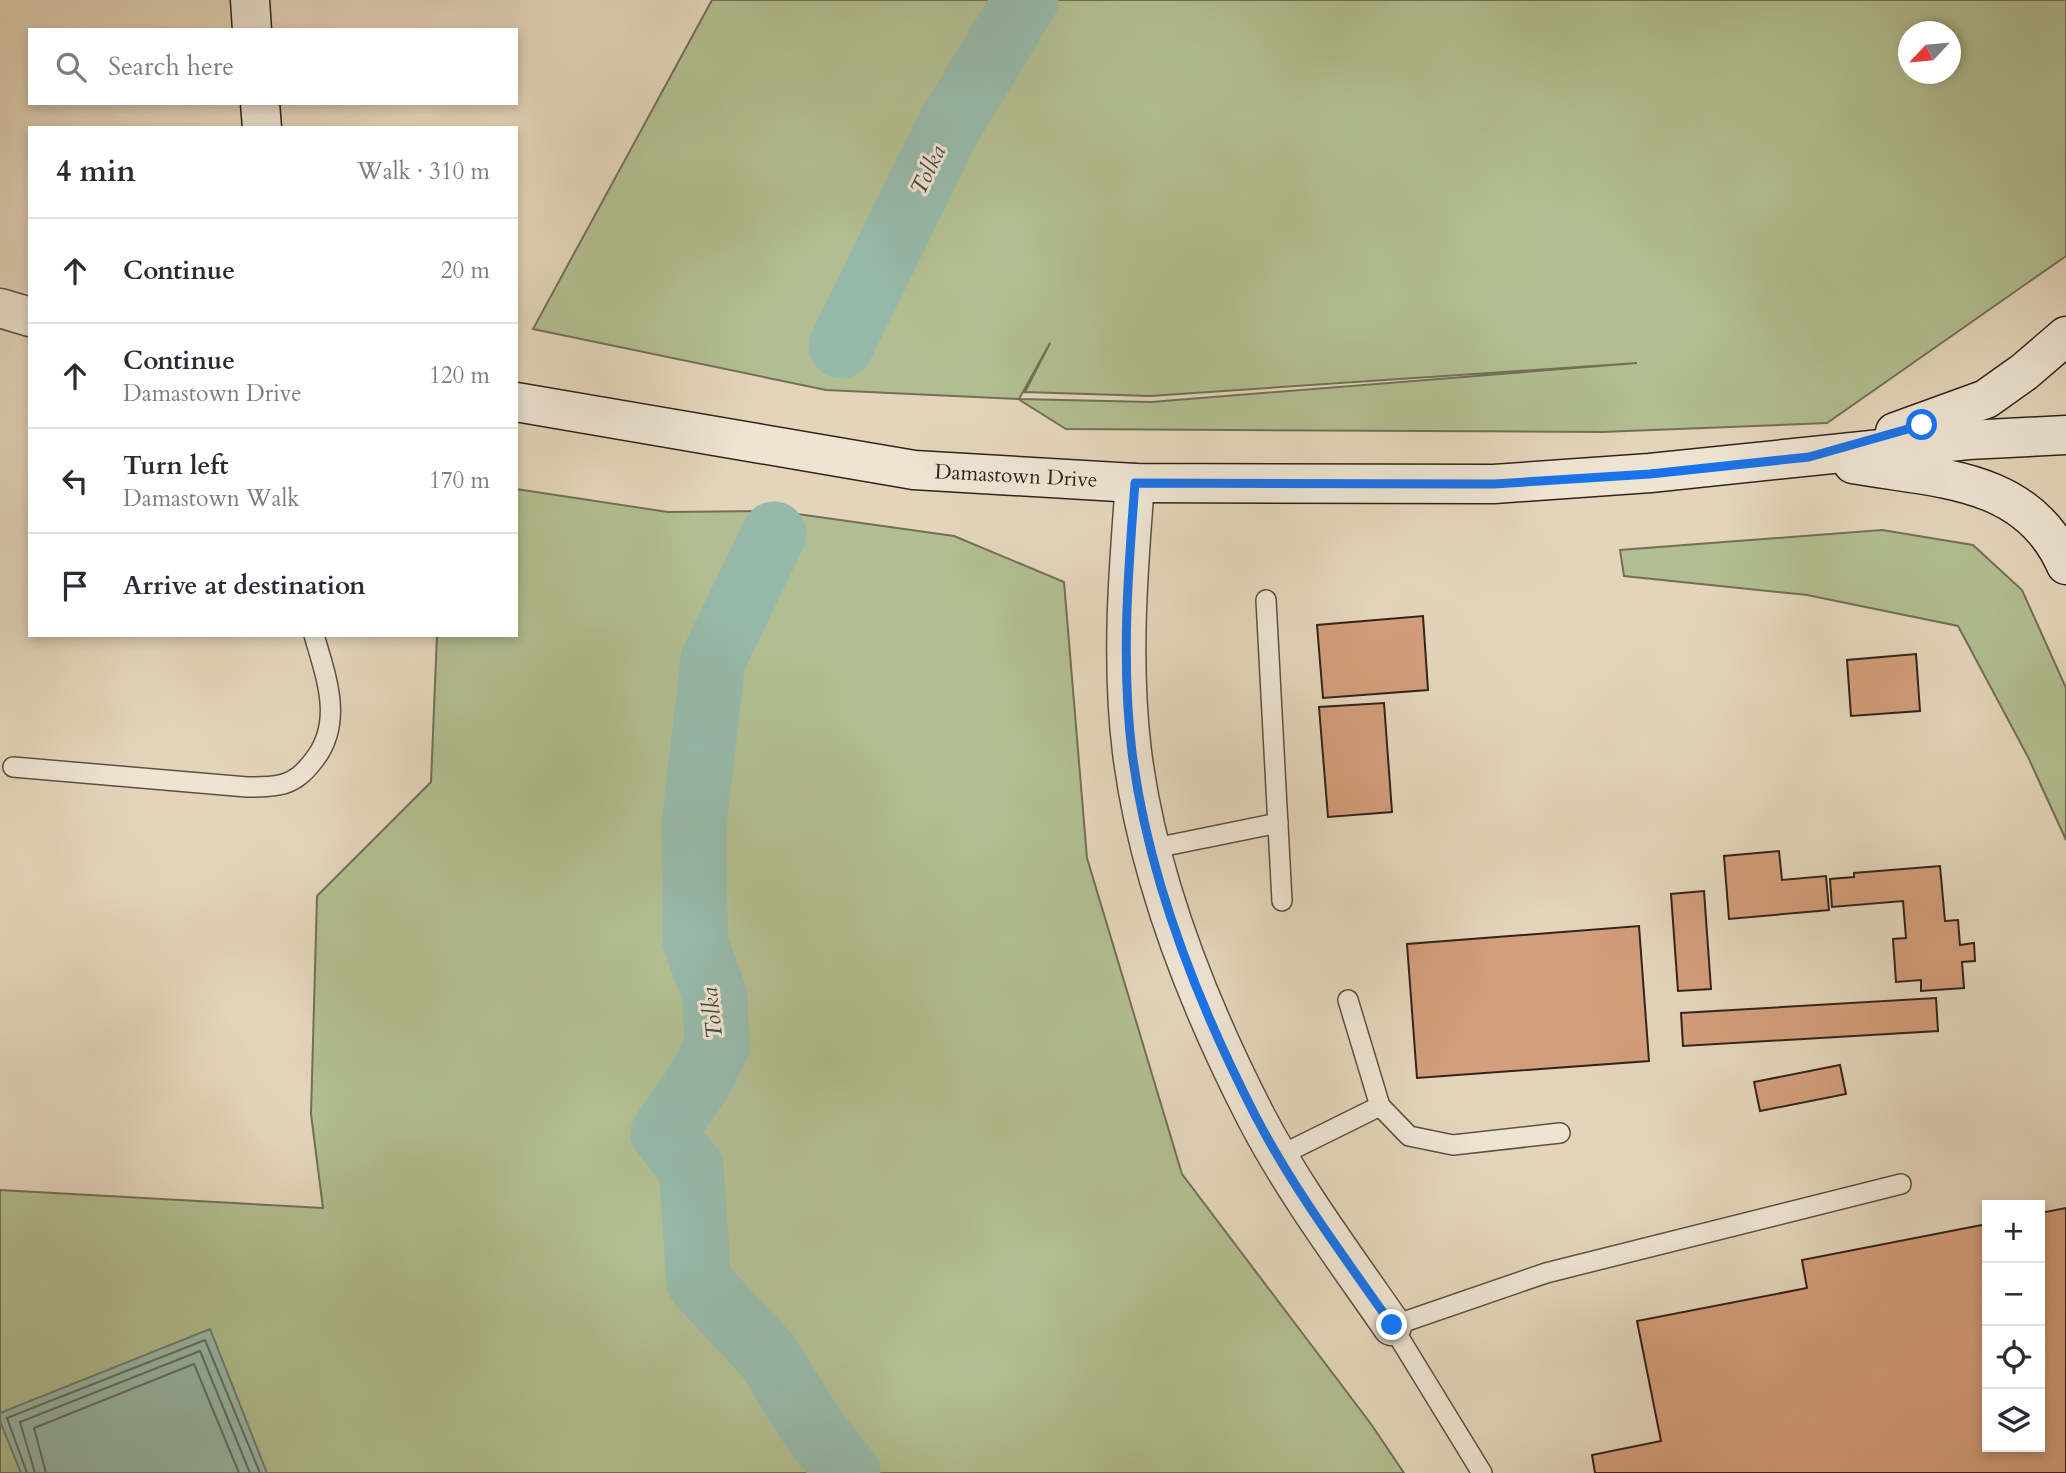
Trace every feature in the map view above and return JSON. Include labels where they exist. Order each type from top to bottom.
[{"type":"street","points":[[250,0],[253,28]]},
{"type":"street","points":[[260,105],[262,126]]},
{"type":"street","points":[[0,307],[28,316]]},
{"type":"street","points":[[1809,457],[1922,425],[1986,399],[2066,336]]},
{"type":"street","name":"Damastown Drive","points":[[518,401],[914,470],[1135,483],[1494,484],[1650,474],[1968,440],[2066,435]]},
{"type":"street","points":[[1809,457],[1986,488],[2017,503],[2044,528],[2066,565]]},
{"type":"street","points":[[1135,483],[1127,634],[1132,752],[1150,849],[1176,932],[1257,1118],[1315,1215],[1392,1325]]},
{"type":"lane","points":[[1266,600],[1282,901]]},
{"type":"lane","points":[[13,767],[247,787],[281,785],[303,774],[324,748],[332,717],[330,689],[315,637]]},
{"type":"lane","points":[[1150,849],[1278,823]]},
{"type":"lane","points":[[1348,1000],[1380,1106],[1409,1136],[1453,1145],[1560,1133]]},
{"type":"lane","points":[[1279,1156],[1380,1106]]},
{"type":"lane","points":[[1482,1473],[1392,1325],[1546,1273],[1901,1184]]},
{"type":"shaded area","points":[[712,0],[2066,0],[2066,256],[1827,423],[1602,432],[1066,429],[1018,399],[826,390],[533,329]],"holes":[[[1050,343],[1025,392],[1150,396],[1637,363],[1151,402],[1019,399]]]},
{"type":"shaded area","points":[[518,489],[668,512],[776,511],[954,536],[1064,582],[1087,858],[1182,1174],[1371,1424],[1404,1473],[0,1473],[0,1190],[323,1208],[311,1114],[317,896],[431,782],[437,637],[518,637]]},
{"type":"shaded area","points":[[1882,530],[1973,545],[2022,590],[2066,688],[2066,840],[2028,757],[1958,626],[1807,595],[1624,576],[1620,550]]},
{"type":"water","points":[[210,1329],[267,1473],[21,1473],[0,1421],[0,1413]]},
{"type":"building","points":[[1423,616],[1428,690],[1323,698],[1317,625]]},
{"type":"building","points":[[1916,654],[1920,711],[1851,716],[1847,660]]},
{"type":"building","points":[[1384,703],[1392,812],[1328,817],[1319,707]]},
{"type":"building","points":[[1779,851],[1782,880],[1826,876],[1829,910],[1729,919],[1724,856]]},
{"type":"building","points":[[1940,866],[1945,921],[1958,920],[1960,945],[1974,943],[1975,961],[1962,962],[1964,988],[1921,991],[1921,980],[1896,982],[1893,939],[1906,938],[1903,901],[1832,907],[1830,879],[1854,877],[1854,873]]},
{"type":"building","points":[[1704,891],[1711,989],[1678,991],[1671,894]]},
{"type":"building","points":[[1639,926],[1649,1061],[1417,1078],[1407,944]]},
{"type":"building","points":[[1936,998],[1938,1031],[1683,1046],[1681,1013]]},
{"type":"building","points":[[1840,1065],[1846,1094],[1760,1111],[1754,1082]]},
{"type":"building","points":[[2066,1208],[2066,1473],[1595,1473],[1592,1455],[1661,1441],[1637,1321],[1807,1288],[1802,1260],[1982,1225],[1982,1452],[2045,1452],[2045,1212]]},
{"type":"waterway","name":"Tolka","points":[[841,346],[948,128],[1026,0]]},
{"type":"waterway","name":"Tolka","points":[[774,534],[713,660],[694,825],[695,940],[715,997],[717,1047],[698,1083],[663,1133],[691,1167],[699,1282],[768,1356],[812,1427],[848,1473]]},
{"type":"route","points":[[1392,1325],[1315,1215],[1257,1118],[1176,932],[1150,849],[1132,752],[1126,608],[1135,483],[1494,484],[1650,474],[1809,457],[1922,425]]}]
